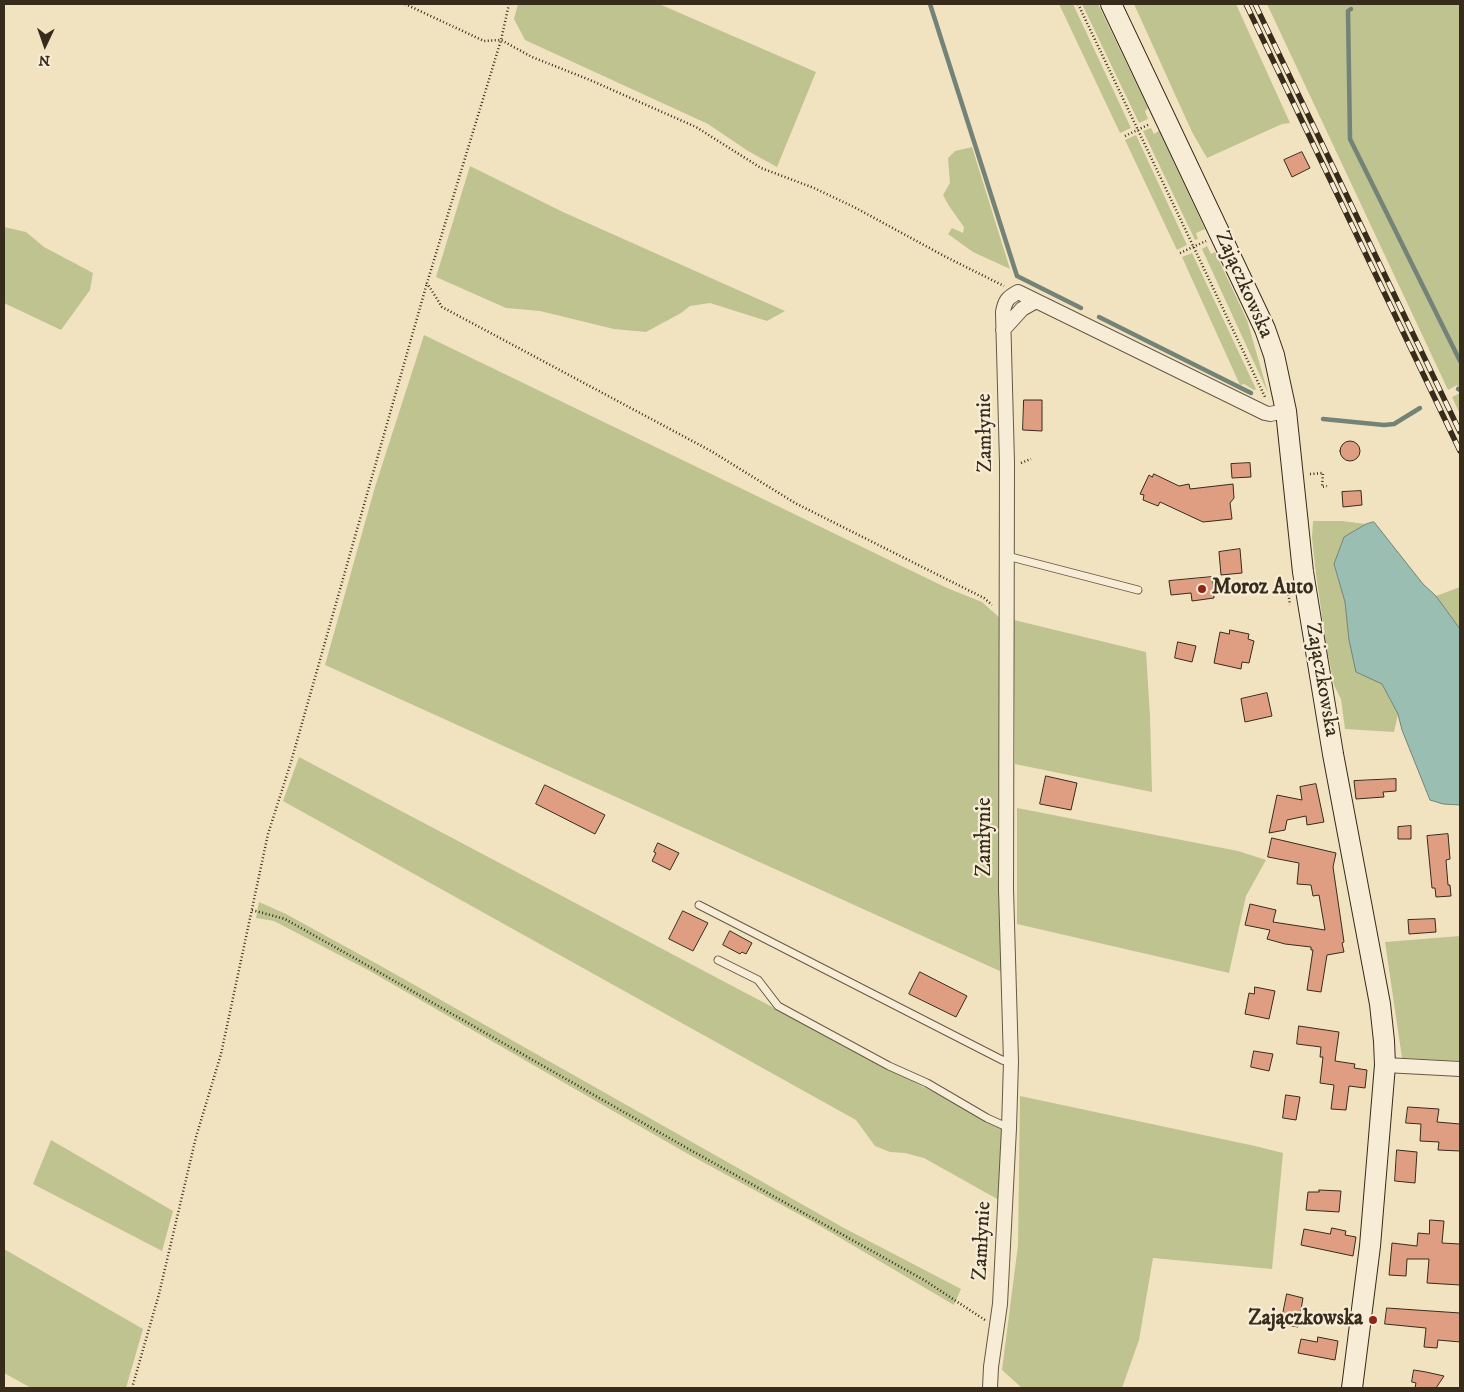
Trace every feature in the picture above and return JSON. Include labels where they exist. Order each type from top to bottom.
[{"type":"main road","name":"Zajączkowska","points":[[1111,4],[1265,329],[1278,373],[1286,411],[1303,572],[1333,754],[1380,1004],[1384,1041],[1385,1065],[1370,1246],[1352,1388]]},
{"type":"street","points":[[1018,292],[1265,413],[1286,411]]},
{"type":"street","name":"Zamłynie","points":[[990,1388],[1000,1304],[1011,1062],[1006,889],[1007,448],[1003,312],[1008,297],[1018,292]]},
{"type":"street","points":[[1003,330],[1022,310],[1036,301]]},
{"type":"street","points":[[1385,1065],[1460,1070]]},
{"type":"lane","points":[[1007,556],[1138,590]]},
{"type":"lane","points":[[700,905],[1002,1060],[1011,1062]]},
{"type":"lane","points":[[718,960],[758,980],[778,1006],[1009,1128]]},
{"type":"path","points":[[405,4],[484,41],[500,40],[532,57],[590,80],[696,127],[761,168],[814,188],[846,203],[931,249],[1018,292]]},
{"type":"path","points":[[132,1388],[159,1294],[196,1137],[221,1054],[268,834],[291,762],[427,283],[500,40],[509,4]]},
{"type":"path","points":[[1078,4],[1266,400]]},
{"type":"path","points":[[1124,136],[1165,116]]},
{"type":"path","points":[[1180,252],[1221,234]]},
{"type":"path","points":[[427,283],[442,307],[711,451],[795,503],[984,598],[1006,618]]},
{"type":"path","points":[[1310,474],[1323,473],[1322,487],[1327,486]]},
{"type":"path","points":[[252,910],[285,919],[693,1152],[924,1280],[986,1320],[996,1329]]},
{"type":"green space","points":[[518,4],[659,4],[816,72],[777,167],[748,151],[708,124],[525,40],[514,19]]},
{"type":"green space","points":[[1059,4],[1073,4],[1131,128],[1120,133]]},
{"type":"green space","points":[[1082,4],[1098,4],[1148,108],[1145,111],[1148,119],[1139,123]]},
{"type":"green space","points":[[1134,4],[1236,4],[1290,123],[1282,124],[1207,158],[1192,132]]},
{"type":"green space","points":[[1267,4],[1460,4],[1460,393],[1457,385],[1448,390]]},
{"type":"green space","points":[[1151,128],[1154,134],[1159,131],[1205,229],[1196,233],[1198,239],[1195,240],[1143,131]]},
{"type":"green space","points":[[1136,135],[1187,245],[1177,250],[1125,140]]},
{"type":"green space","points":[[972,147],[1010,269],[973,252],[948,234],[952,228],[963,233],[964,227],[943,195],[950,183],[948,158],[955,151]]},
{"type":"green space","points":[[470,166],[563,212],[785,311],[767,321],[710,303],[690,306],[646,332],[614,329],[540,311],[506,308],[436,277]]},
{"type":"green space","points":[[4,227],[26,232],[44,247],[93,273],[90,290],[61,330],[4,303]]},
{"type":"green space","points":[[1207,246],[1211,254],[1215,252],[1247,320],[1268,393],[1202,249]]},
{"type":"green space","points":[[1192,253],[1256,389],[1254,390],[1244,384],[1240,385],[1182,257]]},
{"type":"green space","points":[[424,335],[947,588],[982,602],[1001,619],[1002,972],[325,665],[375,487]]},
{"type":"green space","points":[[1460,393],[1460,414],[1452,397]]},
{"type":"green space","points":[[1313,521],[1342,521],[1366,524],[1344,537],[1334,564],[1345,602],[1349,640],[1382,684],[1398,714],[1394,732],[1345,729],[1341,699],[1334,685],[1326,644],[1312,538]]},
{"type":"green space","points":[[1460,587],[1460,629],[1436,596]]},
{"type":"green space","points":[[1014,620],[1146,652],[1152,792],[1015,764]]},
{"type":"green space","points":[[299,757],[1005,1130],[999,1200],[924,1158],[905,1153],[890,1152],[875,1146],[856,1120],[283,801]]},
{"type":"green space","points":[[1017,808],[1238,851],[1266,860],[1246,896],[1229,973],[1017,924]]},
{"type":"green space","points":[[259,902],[286,914],[379,965],[844,1228],[961,1289],[954,1305],[815,1223],[688,1154],[368,970],[274,921],[256,918]]},
{"type":"green space","points":[[1460,936],[1460,1061],[1402,1058],[1385,942]]},
{"type":"green space","points":[[1020,1096],[1283,1153],[1272,1269],[1153,1258],[1139,1340],[1122,1388],[1022,1388],[1002,1370],[1018,1245]]},
{"type":"green space","points":[[51,1140],[173,1211],[162,1251],[33,1184]]},
{"type":"green space","points":[[4,1249],[143,1329],[126,1388],[31,1388],[4,1373]]},
{"type":"water","points":[[1374,522],[1423,584],[1436,596],[1460,629],[1460,805],[1443,804],[1430,800],[1402,730],[1398,714],[1382,684],[1356,672],[1349,640],[1345,602],[1334,564],[1344,537],[1366,524]]},
{"type":"building","points":[[1302,152],[1310,168],[1292,177],[1284,160]]},
{"type":"building","points":[[1024,400],[1042,400],[1042,431],[1023,430]]},
{"type":"building","points":[[1346,441],[1354,441],[1360,447],[1360,455],[1354,461],[1346,461],[1340,455],[1340,447]]},
{"type":"building","points":[[1250,463],[1251,477],[1232,478],[1231,464]]},
{"type":"building","points":[[1154,474],[1179,486],[1189,484],[1190,489],[1233,484],[1234,498],[1230,503],[1232,519],[1203,522],[1160,502],[1158,506],[1143,500],[1144,495],[1140,494],[1149,475],[1152,477]]},
{"type":"building","points":[[1361,491],[1362,505],[1343,507],[1342,492]]},
{"type":"building","points":[[1240,549],[1242,573],[1221,575],[1219,552]]},
{"type":"building","points":[[1212,577],[1214,598],[1192,601],[1191,593],[1171,595],[1169,581]]},
{"type":"building","points":[[1230,630],[1249,634],[1248,639],[1254,641],[1249,663],[1242,662],[1241,669],[1214,663],[1220,632],[1229,634]]},
{"type":"building","points":[[1178,642],[1196,646],[1192,662],[1175,658]]},
{"type":"building","points":[[1267,693],[1272,716],[1245,722],[1241,699]]},
{"type":"building","points":[[1046,776],[1077,783],[1071,810],[1040,804]]},
{"type":"building","points":[[1396,779],[1396,791],[1383,792],[1384,797],[1356,799],[1354,781]]},
{"type":"building","points":[[1316,784],[1324,822],[1307,825],[1306,816],[1287,820],[1285,830],[1269,833],[1277,795],[1302,800],[1300,787]]},
{"type":"building","points":[[545,785],[605,815],[595,834],[536,804]]},
{"type":"building","points":[[1411,826],[1411,839],[1398,839],[1398,827]]},
{"type":"building","points":[[1448,834],[1450,859],[1446,860],[1451,896],[1436,897],[1435,888],[1432,888],[1427,836]]},
{"type":"building","points":[[1272,838],[1336,853],[1333,867],[1344,952],[1327,955],[1321,992],[1307,990],[1313,950],[1311,950],[1311,947],[1285,944],[1267,939],[1270,930],[1245,925],[1250,904],[1276,910],[1273,922],[1325,930],[1319,895],[1313,896],[1311,885],[1297,884],[1299,863],[1268,857]]},
{"type":"building","points":[[658,843],[679,853],[670,870],[652,861]]},
{"type":"building","points":[[683,911],[708,923],[693,951],[669,939]]},
{"type":"building","points":[[1435,919],[1436,932],[1409,934],[1408,920]]},
{"type":"building","points":[[730,931],[752,943],[746,954],[742,952],[740,954],[723,945]]},
{"type":"building","points":[[920,972],[967,996],[956,1017],[909,994]]},
{"type":"building","points":[[1255,987],[1275,991],[1269,1019],[1245,1014],[1249,993],[1254,994]]},
{"type":"building","points":[[1299,1026],[1339,1032],[1335,1061],[1355,1064],[1354,1068],[1367,1070],[1365,1088],[1349,1086],[1346,1110],[1331,1109],[1334,1085],[1320,1083],[1323,1057],[1320,1057],[1321,1047],[1297,1044]]},
{"type":"building","points":[[1254,1051],[1273,1054],[1269,1071],[1251,1067]]},
{"type":"building","points":[[1286,1095],[1300,1097],[1296,1120],[1283,1118]]},
{"type":"building","points":[[1408,1107],[1439,1109],[1437,1122],[1460,1124],[1460,1151],[1438,1150],[1439,1142],[1420,1141],[1421,1124],[1406,1123]]},
{"type":"building","points":[[1397,1150],[1417,1152],[1415,1183],[1395,1181]]},
{"type":"building","points":[[1319,1190],[1341,1191],[1339,1212],[1306,1210],[1308,1192],[1319,1192]]},
{"type":"building","points":[[1430,1220],[1444,1221],[1442,1243],[1460,1244],[1460,1285],[1427,1283],[1429,1259],[1407,1259],[1406,1276],[1389,1275],[1392,1243],[1417,1246],[1418,1233],[1429,1234]]},
{"type":"building","points":[[1332,1228],[1346,1231],[1345,1235],[1356,1237],[1353,1256],[1301,1245],[1304,1229],[1330,1234]]},
{"type":"building","points":[[1287,1294],[1303,1298],[1298,1327],[1281,1324]]},
{"type":"building","points":[[1387,1308],[1460,1313],[1460,1342],[1438,1340],[1437,1348],[1424,1347],[1426,1328],[1385,1324]]},
{"type":"building","points":[[1318,1337],[1338,1341],[1335,1360],[1298,1353],[1301,1339],[1317,1342]]},
{"type":"building","points":[[1414,1370],[1444,1376],[1436,1388],[1415,1388],[1416,1383],[1412,1382]]},
{"type":"waterway","points":[[930,4],[1017,276],[1081,308]]},
{"type":"waterway","points":[[1351,9],[1348,11],[1350,139],[1460,361]]},
{"type":"waterway","points":[[1099,317],[1251,393]]},
{"type":"waterway","points":[[1323,419],[1384,425],[1394,424],[1420,408]]},
{"type":"railway","points":[[1246,4],[1460,451]]},
{"type":"railway","points":[[1255,4],[1460,432]]},
{"type":"place","name":"Moroz Auto","points":[[1202,589]]},
{"type":"place","name":"Zajączkowska","points":[[1373,1320]]}]
